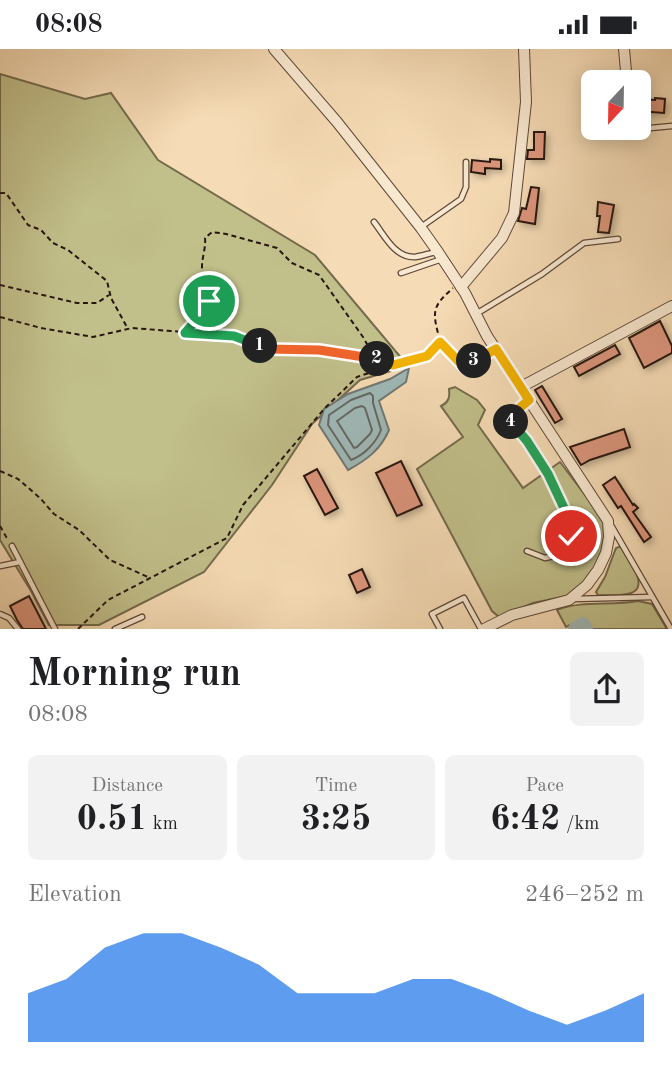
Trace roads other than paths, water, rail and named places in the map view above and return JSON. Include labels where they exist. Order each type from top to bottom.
[{"type":"street","points":[[274,49],[421,228],[460,285],[496,349],[608,521],[606,554],[587,585],[569,600],[512,615],[483,629]]},
{"type":"street","points":[[460,285],[502,238],[511,222],[526,102],[524,49]]},
{"type":"street","points":[[624,49],[626,70]]},
{"type":"street","points":[[521,387],[672,306]]},
{"type":"lane","points":[[651,128],[672,126]]},
{"type":"lane","points":[[421,228],[460,199],[466,187],[466,162]]},
{"type":"lane","points":[[374,222],[394,249],[403,256],[440,255]]},
{"type":"lane","points":[[476,314],[542,274],[584,243],[618,239]]},
{"type":"lane","points":[[401,274],[440,255]]},
{"type":"lane","points":[[527,551],[545,558],[558,555],[566,548],[571,536],[571,523],[548,474],[527,441],[511,423],[510,416],[529,400]]},
{"type":"lane","points":[[608,521],[671,629]]},
{"type":"lane","points":[[12,546],[55,629]]},
{"type":"lane","points":[[0,566],[20,562]]},
{"type":"lane","points":[[569,600],[652,597]]},
{"type":"lane","points":[[440,629],[432,614],[464,598],[483,629]]},
{"type":"lane","points":[[0,614],[9,618],[18,629]]},
{"type":"lane","points":[[115,629],[142,617]]},
{"type":"water","points":[[409,368],[406,382],[379,401],[389,430],[386,437],[373,453],[348,470],[319,425],[324,409],[348,394],[390,379]]},
{"type":"waterway","points":[[575,629],[583,624],[586,629]]}]
